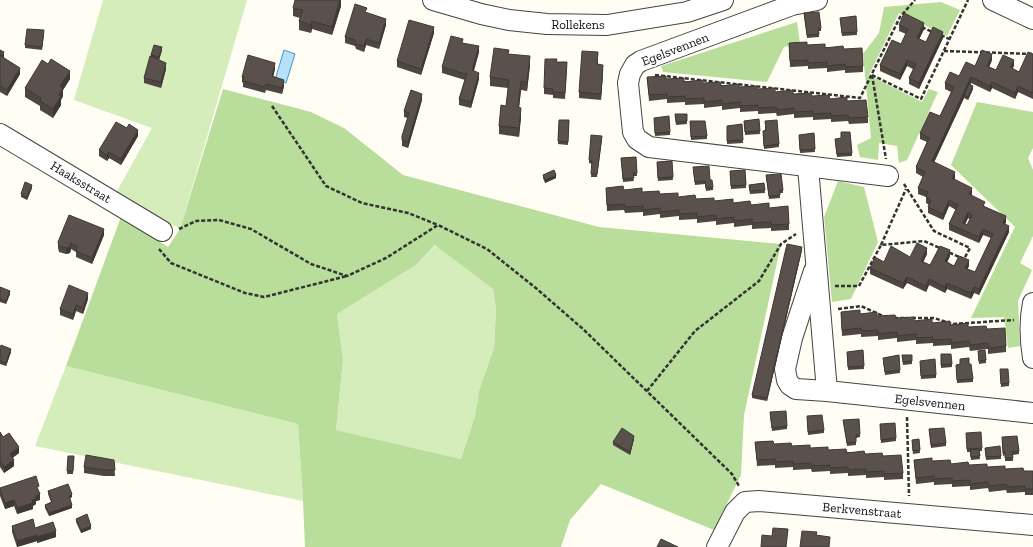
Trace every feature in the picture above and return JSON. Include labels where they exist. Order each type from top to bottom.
[{"type":"street","name":"Rollekens","points":[[433,0],[481,14],[509,20],[547,24],[607,25],[687,12],[723,0]]},
{"type":"street","name":"Egelsvennen","points":[[817,0],[792,5],[641,61],[635,65],[628,82],[633,132],[642,144],[649,147],[808,167],[893,180]]},
{"type":"street","points":[[993,0],[1033,19]]},
{"type":"street","name":"Haaksstraat","points":[[0,134],[162,231]]},
{"type":"street","name":"Egelsvennen","points":[[808,167],[828,391]]},
{"type":"street","name":"Egelsvennen","points":[[817,263],[792,338],[785,369],[787,380],[790,385],[796,389],[828,391],[1033,413]]},
{"type":"street","points":[[1032,311],[1030,333],[1033,358]]},
{"type":"street","name":"Berkvenstraat","points":[[745,502],[760,501],[1033,525]]},
{"type":"street","points":[[717,547],[735,512],[745,502]]},
{"type":"path","points":[[635,65],[656,75],[860,98],[900,17],[915,0]]},
{"type":"path","points":[[872,75],[921,99],[968,0]]},
{"type":"path","points":[[900,17],[907,20]]},
{"type":"path","points":[[921,26],[949,39]]},
{"type":"path","points":[[944,51],[1033,54]]},
{"type":"path","points":[[819,287],[859,286],[881,245],[893,180],[872,75]]},
{"type":"path","points":[[272,106],[326,186],[362,203],[408,213],[438,225],[487,249],[537,290],[583,329],[732,474],[741,490],[745,502]]},
{"type":"path","points":[[881,245],[924,241],[964,259],[970,248],[934,231],[893,180]]},
{"type":"path","points":[[647,391],[695,331],[758,281],[781,244],[797,233],[812,212]]},
{"type":"path","points":[[347,276],[311,264],[251,229],[219,220],[196,221],[180,229],[162,231],[157,246],[171,263],[245,293],[264,297],[347,276],[386,258],[438,225]]},
{"type":"path","points":[[821,310],[861,306],[887,317],[934,318],[952,324],[1032,311]]},
{"type":"path","points":[[907,400],[910,514]]},
{"type":"green space","points":[[103,0],[247,0],[180,229],[116,193],[152,128],[74,100]]},
{"type":"green space","points":[[941,2],[960,10],[947,36],[899,13],[869,75],[922,102],[929,89],[938,92],[907,160],[899,163],[897,146],[879,143],[878,160],[860,157],[857,145],[871,138],[863,54],[879,33],[884,7]]},
{"type":"green space","points":[[797,22],[800,43],[784,47],[767,82],[663,72],[661,66]]},
{"type":"green space","points":[[223,89],[311,112],[344,128],[403,175],[599,227],[781,244],[744,415],[741,475],[714,530],[601,484],[570,520],[561,547],[305,547],[298,424],[66,366],[121,217],[168,247],[180,229]],"holes":[[[435,245],[493,289],[496,310],[494,348],[479,391],[475,416],[461,459],[336,430],[343,360],[337,314],[416,265]]]},
{"type":"green space","points":[[977,102],[1033,112],[1033,148],[1028,158],[1033,170],[1033,236],[1020,263],[1032,270],[1018,301],[1020,346],[1008,348],[1004,317],[971,318],[1015,227],[951,165]]},
{"type":"green space","points":[[838,181],[864,187],[878,242],[851,299],[832,302],[824,217]]},
{"type":"green space","points":[[436,245],[493,289],[496,310],[494,348],[479,391],[475,416],[461,459],[336,430],[343,360],[337,314],[416,265]]},
{"type":"green space","points":[[66,366],[298,424],[303,501],[35,446]]},
{"type":"water","points":[[284,50],[295,54],[286,83],[275,80]]},
{"type":"building","points":[[295,0],[340,0],[332,27],[312,21],[311,25],[299,21],[303,10],[293,8]]},
{"type":"building","points":[[355,4],[367,8],[365,12],[386,19],[379,43],[366,39],[364,46],[356,44],[355,40],[345,37]]},
{"type":"building","points":[[819,12],[821,28],[818,28],[819,34],[807,35],[804,13]]},
{"type":"building","points":[[904,13],[924,23],[917,38],[926,42],[933,27],[943,32],[919,83],[909,78],[916,64],[907,60],[900,74],[880,65],[892,40],[901,44],[908,29],[899,25]]},
{"type":"building","points":[[856,16],[857,32],[842,33],[840,18]]},
{"type":"building","points":[[409,20],[434,27],[421,69],[397,61]]},
{"type":"building","points":[[27,29],[44,30],[42,47],[25,45]]},
{"type":"building","points":[[451,36],[463,39],[462,43],[479,46],[472,70],[479,73],[471,102],[459,99],[467,73],[465,74],[442,67]]},
{"type":"building","points":[[807,42],[807,45],[825,44],[825,48],[843,46],[844,49],[862,48],[863,66],[845,67],[845,64],[827,66],[827,62],[808,63],[808,60],[790,61],[789,43]]},
{"type":"building","points":[[154,45],[162,47],[159,57],[151,55]]},
{"type":"building","points":[[494,48],[509,50],[508,54],[530,56],[527,82],[521,81],[518,107],[521,108],[519,128],[499,126],[501,105],[506,106],[509,80],[490,77]]},
{"type":"building","points":[[0,50],[4,52],[1,56],[20,68],[7,90],[0,86]]},
{"type":"building","points":[[982,50],[992,54],[987,66],[996,70],[1003,55],[1014,60],[1010,67],[1019,72],[1028,52],[1033,54],[1033,93],[1018,86],[1015,93],[992,82],[990,86],[971,77],[932,161],[955,172],[952,178],[972,188],[969,194],[985,202],[983,206],[1006,216],[1003,223],[1009,226],[979,289],[974,287],[971,293],[947,283],[945,287],[929,279],[926,286],[907,277],[903,283],[870,268],[875,257],[884,262],[891,246],[910,257],[917,243],[927,248],[921,261],[930,265],[940,246],[950,250],[945,261],[954,266],[959,256],[969,260],[965,268],[975,272],[993,234],[983,229],[979,237],[949,224],[958,205],[949,200],[943,214],[928,207],[931,200],[926,197],[928,192],[918,188],[925,172],[916,167],[929,138],[920,133],[930,112],[940,116],[954,87],[945,83],[950,72],[959,76],[966,62],[975,66]],"holes":[[[968,212],[972,215],[967,225],[963,223]]]},
{"type":"building","points":[[582,51],[598,52],[597,64],[603,65],[601,94],[579,92]]},
{"type":"building","points":[[248,55],[275,63],[272,76],[284,80],[282,88],[266,84],[265,87],[243,81],[244,77],[242,77]]},
{"type":"building","points":[[150,56],[166,63],[161,82],[144,78]]},
{"type":"building","points":[[51,59],[70,71],[60,86],[63,88],[59,95],[61,96],[53,109],[40,101],[41,98],[25,88],[42,60],[48,64]]},
{"type":"building","points":[[545,59],[557,59],[556,62],[567,62],[565,93],[553,92],[553,89],[544,88]]},
{"type":"building","points":[[666,76],[666,79],[684,78],[684,82],[702,80],[703,83],[720,82],[721,86],[739,84],[739,87],[757,86],[757,89],[775,88],[775,92],[793,90],[793,94],[811,93],[812,96],[829,95],[830,99],[847,97],[847,101],[866,100],[868,117],[849,118],[848,115],[831,116],[831,113],[813,114],[813,111],[794,112],[794,108],[777,110],[776,107],[758,108],[758,105],[740,106],[740,102],[722,104],[722,100],[704,102],[704,98],[685,99],[685,96],[667,97],[667,94],[649,95],[647,77]]},
{"type":"building","points":[[969,84],[973,86],[968,97],[964,95]]},
{"type":"building","points":[[411,90],[422,94],[408,142],[402,140],[402,136],[409,113],[404,111]]},
{"type":"building","points":[[675,114],[687,114],[687,121],[676,122]]},
{"type":"building","points":[[669,116],[670,132],[655,133],[654,118]]},
{"type":"building","points":[[759,119],[760,131],[745,132],[744,121]]},
{"type":"building","points":[[559,120],[569,120],[568,142],[558,141]]},
{"type":"building","points":[[777,120],[779,144],[764,146],[763,131],[766,130],[765,121]]},
{"type":"building","points":[[690,121],[705,121],[707,136],[691,137]]},
{"type":"building","points":[[116,122],[127,128],[129,124],[138,130],[121,159],[109,152],[107,155],[99,150]]},
{"type":"building","points":[[742,124],[743,140],[727,141],[727,126]]},
{"type":"building","points":[[841,132],[850,132],[852,153],[837,154],[835,139],[841,138]]},
{"type":"building","points":[[814,133],[815,149],[800,150],[799,135]]},
{"type":"building","points":[[591,135],[602,136],[597,174],[591,174],[592,161],[589,160]]},
{"type":"building","points":[[636,157],[637,173],[633,173],[634,178],[623,179],[621,158]]},
{"type":"building","points":[[672,161],[673,177],[658,178],[657,162]]},
{"type":"building","points":[[709,166],[710,180],[712,180],[713,187],[706,188],[705,181],[695,182],[693,167]]},
{"type":"building","points":[[554,170],[556,175],[545,180],[543,175]]},
{"type":"building","points":[[745,170],[746,185],[731,186],[730,171]]},
{"type":"building","points":[[781,174],[783,190],[780,190],[780,195],[769,196],[766,175]]},
{"type":"building","points":[[25,182],[32,185],[27,197],[21,194]]},
{"type":"building","points":[[764,183],[765,190],[750,191],[749,185]]},
{"type":"building","points":[[623,186],[624,190],[642,188],[642,192],[659,191],[660,194],[678,193],[678,197],[695,195],[696,199],[714,198],[714,201],[733,199],[733,203],[750,201],[751,205],[769,203],[769,208],[788,206],[789,224],[771,225],[771,222],[752,223],[752,219],[734,221],[734,217],[716,219],[716,215],[697,217],[697,213],[679,214],[679,210],[660,212],[660,208],[643,210],[643,206],[625,207],[624,204],[607,205],[606,188]]},
{"type":"building","points":[[69,215],[104,229],[92,258],[76,251],[78,247],[71,243],[70,247],[66,248],[59,246],[58,242]]},
{"type":"building","points":[[787,244],[802,247],[767,398],[752,395]]},
{"type":"building","points":[[69,285],[88,293],[83,308],[76,305],[73,314],[60,309]]},
{"type":"building","points":[[0,287],[10,291],[6,301],[0,299]]},
{"type":"building","points":[[860,310],[860,314],[877,312],[877,316],[895,315],[896,318],[914,317],[914,321],[932,319],[932,323],[950,321],[950,325],[968,323],[968,327],[986,326],[987,329],[1005,328],[1006,346],[988,348],[988,343],[970,345],[969,341],[951,343],[951,339],[933,340],[933,337],[916,338],[916,334],[897,336],[897,332],[878,334],[878,330],[861,331],[861,328],[842,330],[841,312]]},
{"type":"building","points":[[1,345],[11,349],[6,363],[0,361]]},
{"type":"building","points":[[863,350],[864,366],[848,367],[847,352]]},
{"type":"building","points":[[985,350],[986,360],[979,361],[978,351]]},
{"type":"building","points":[[941,354],[951,354],[952,364],[941,365]]},
{"type":"building","points":[[899,355],[900,370],[885,372],[883,358]]},
{"type":"building","points":[[902,355],[912,355],[912,361],[903,362]]},
{"type":"building","points":[[969,358],[973,379],[957,380],[956,365],[960,364],[960,359]]},
{"type":"building","points":[[935,359],[936,375],[921,376],[920,361]]},
{"type":"building","points":[[1000,369],[1008,369],[1009,383],[1001,384]]},
{"type":"building","points":[[786,411],[787,426],[772,428],[770,412]]},
{"type":"building","points":[[822,415],[824,430],[808,432],[807,416]]},
{"type":"building","points":[[859,419],[860,434],[856,435],[856,442],[847,443],[843,420]]},
{"type":"building","points":[[895,423],[896,438],[881,440],[880,424]]},
{"type":"building","points":[[622,428],[634,436],[630,452],[613,442]]},
{"type":"building","points":[[944,428],[946,443],[931,445],[929,429]]},
{"type":"building","points":[[0,432],[3,437],[9,433],[19,447],[10,454],[14,460],[4,467],[0,461]]},
{"type":"building","points":[[981,432],[982,448],[967,449],[966,433]]},
{"type":"building","points":[[1017,436],[1019,451],[1012,452],[1013,458],[1005,458],[1005,452],[1003,453],[1002,437]]},
{"type":"building","points":[[919,439],[920,450],[913,451],[912,440]]},
{"type":"building","points":[[773,441],[774,444],[791,443],[792,446],[810,445],[810,448],[828,447],[828,450],[846,449],[847,453],[864,451],[865,454],[882,453],[883,456],[901,455],[903,473],[884,474],[884,471],[866,472],[866,469],[848,470],[848,467],[830,468],[830,465],[812,466],[811,463],[793,464],[793,461],[775,462],[775,459],[757,460],[755,442]]},
{"type":"building","points":[[1000,446],[1001,456],[986,457],[985,448]]},
{"type":"building","points":[[979,449],[980,456],[971,457],[970,450]]},
{"type":"building","points":[[86,455],[114,460],[115,470],[84,467]]},
{"type":"building","points":[[68,456],[74,456],[73,471],[67,471]]},
{"type":"building","points":[[932,458],[932,461],[950,460],[951,464],[968,462],[969,465],[987,464],[987,467],[1005,466],[1005,469],[1023,468],[1024,471],[1033,471],[1033,489],[1025,489],[1025,486],[1007,487],[1006,484],[989,486],[988,482],[970,484],[970,480],[952,481],[952,478],[934,479],[934,476],[916,478],[914,460]]},
{"type":"building","points":[[36,476],[39,486],[37,487],[40,494],[36,496],[36,499],[32,500],[33,503],[17,508],[14,500],[5,503],[0,488]]},
{"type":"building","points":[[68,484],[72,494],[69,496],[72,505],[49,513],[45,505],[52,502],[48,491]]},
{"type":"building","points":[[87,514],[91,526],[81,530],[76,519]]},
{"type":"building","points":[[33,519],[35,528],[53,522],[56,531],[17,541],[12,526]]},
{"type":"building","points":[[773,528],[788,529],[786,547],[761,547],[762,535],[772,536]]},
{"type":"building","points":[[802,531],[817,532],[816,535],[830,537],[829,547],[800,547]]},
{"type":"building","points":[[661,539],[678,547],[657,547]]}]
